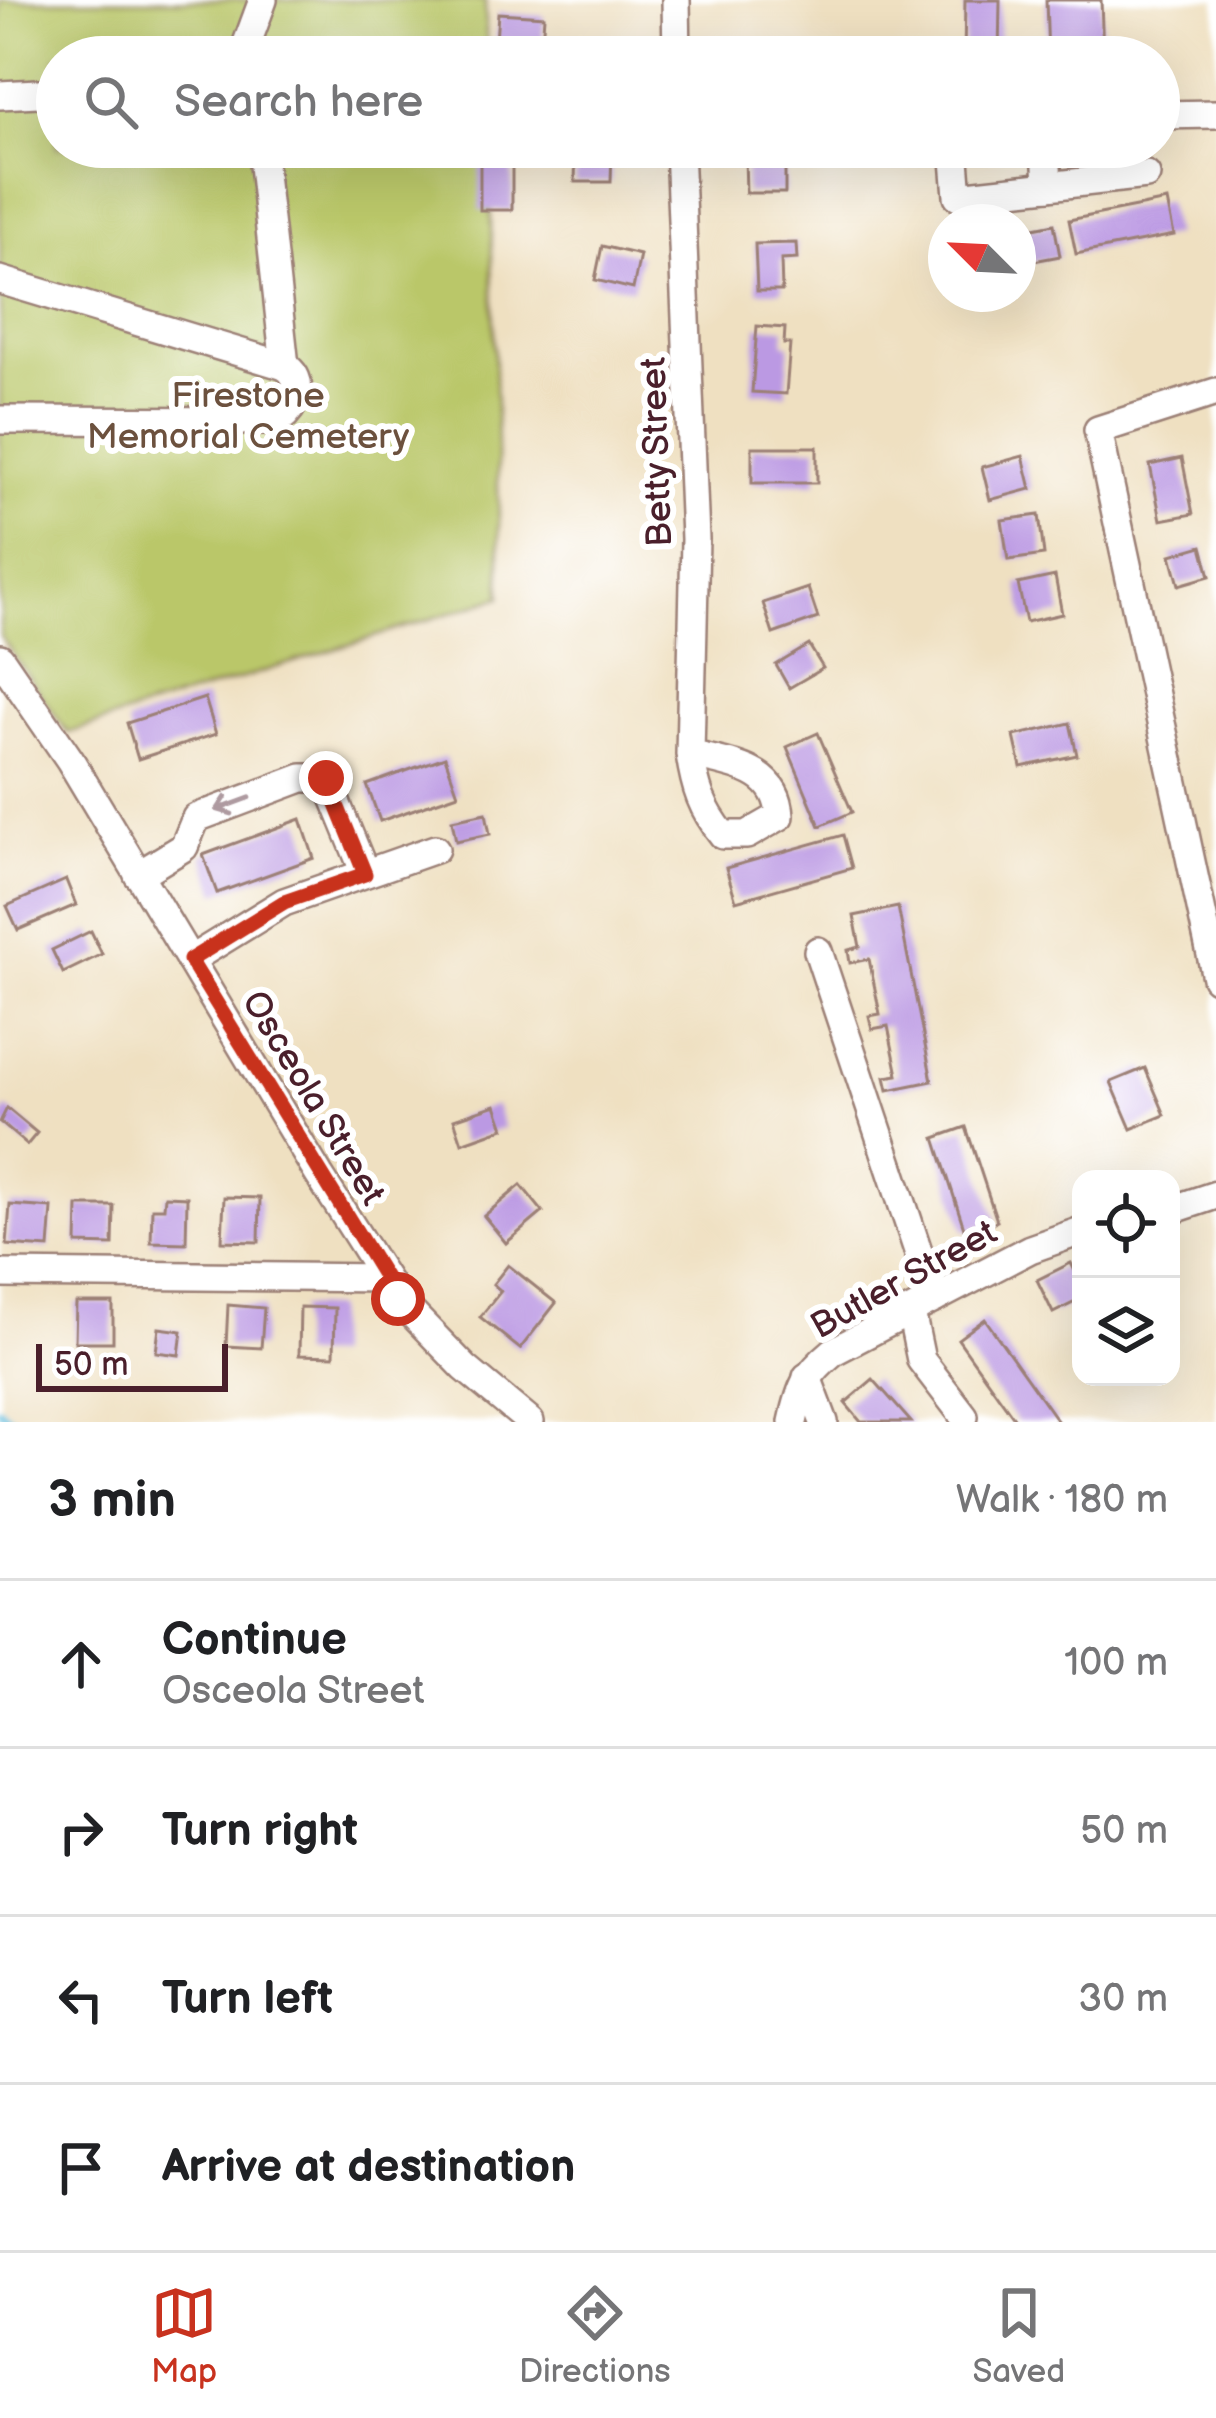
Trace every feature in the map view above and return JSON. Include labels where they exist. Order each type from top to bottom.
[{"type":"street","points":[[248,36],[263,0]]},
{"type":"street","points":[[676,0],[676,36]]},
{"type":"street","points":[[0,95],[36,93]]},
{"type":"street","points":[[1180,115],[1216,114]]},
{"type":"street","points":[[263,168],[285,366]]},
{"type":"street","name":"Betty Street","points":[[680,168],[695,539],[690,754]]},
{"type":"street","points":[[956,168],[958,196],[1146,175]]},
{"type":"street","points":[[1047,168],[1048,186]]},
{"type":"street","points":[[0,280],[285,366],[297,378],[298,388],[291,409],[278,418],[0,420]]},
{"type":"street","points":[[1216,392],[1097,430],[1216,978]]},
{"type":"street","name":"Osceola Street","points":[[0,658],[70,760],[384,1278],[414,1320],[530,1422]]},
{"type":"street","points":[[138,875],[184,848],[196,818],[302,778],[326,778],[365,874]]},
{"type":"street","points":[[190,960],[284,902],[435,849]]},
{"type":"street","points":[[818,951],[922,1306],[921,1360],[964,1416]]},
{"type":"street","points":[[1180,1207],[1216,1195]]},
{"type":"street","name":"Butler Street","points":[[794,1422],[807,1377],[834,1351],[1030,1249],[1072,1234]]},
{"type":"street","points":[[0,1274],[384,1278]]},
{"type":"street","points":[[807,1377],[824,1422]]},
{"type":"green space","name":"Firestone Memorial Cemetery","points":[[0,0],[485,0],[486,36],[36,36],[36,168],[490,168],[501,597],[68,733],[0,636]]},
{"type":"building","points":[[965,0],[1000,0],[999,36],[964,36]]},
{"type":"building","points":[[1046,0],[1101,0],[1102,36],[1047,36]]},
{"type":"building","points":[[498,13],[544,16],[543,36],[496,36]]},
{"type":"building","points":[[480,168],[512,168],[512,210],[480,210]]},
{"type":"building","points":[[575,168],[611,168],[611,182],[575,182]]},
{"type":"building","points":[[745,168],[785,168],[785,193],[746,193]]},
{"type":"building","points":[[1167,201],[1174,235],[1076,254],[1069,220]]},
{"type":"building","points":[[1054,224],[1060,256],[1036,261],[1036,228]]},
{"type":"building","points":[[796,243],[797,259],[781,260],[782,291],[757,291],[755,244]]},
{"type":"building","points":[[602,246],[640,255],[633,289],[595,280]]},
{"type":"building","points":[[757,326],[785,328],[784,344],[790,344],[786,394],[752,392]]},
{"type":"building","points":[[752,447],[817,447],[817,483],[752,483]]},
{"type":"building","points":[[1023,456],[1031,489],[990,500],[982,467]]},
{"type":"building","points":[[1182,458],[1193,514],[1161,520],[1150,465]]},
{"type":"building","points":[[1039,515],[1044,555],[1008,560],[1002,520]]},
{"type":"building","points":[[1202,546],[1210,576],[1179,585],[1171,555]]},
{"type":"building","points":[[1055,576],[1062,614],[1026,622],[1018,584]]},
{"type":"building","points":[[808,588],[818,618],[773,634],[763,603]]},
{"type":"building","points":[[809,645],[823,668],[789,688],[776,665]]},
{"type":"building","points":[[205,698],[216,734],[138,759],[127,723]]},
{"type":"building","points":[[1070,723],[1077,755],[1021,767],[1014,736]]},
{"type":"building","points":[[818,733],[852,812],[820,826],[787,747]]},
{"type":"building","points":[[445,757],[458,794],[380,821],[367,785]]},
{"type":"building","points":[[486,813],[490,834],[456,841],[452,820]]},
{"type":"building","points":[[301,819],[314,858],[217,893],[203,855]]},
{"type":"building","points":[[843,835],[852,868],[736,901],[726,868]]},
{"type":"building","points":[[66,880],[76,905],[18,930],[7,906]]},
{"type":"building","points":[[898,907],[932,1081],[888,1090],[885,1077],[898,1075],[888,1026],[872,1029],[869,1016],[880,1014],[869,959],[850,963],[848,950],[860,947],[854,916]]},
{"type":"building","points":[[91,931],[102,954],[63,973],[52,950]]},
{"type":"building","points":[[1145,1068],[1165,1115],[1131,1129],[1111,1082]]},
{"type":"building","points":[[496,1105],[504,1128],[462,1143],[454,1119]]},
{"type":"building","points":[[7,1108],[37,1133],[27,1145],[0,1122]]},
{"type":"building","points":[[966,1127],[997,1221],[965,1231],[935,1138]]},
{"type":"building","points":[[521,1185],[543,1212],[506,1243],[484,1216]]},
{"type":"building","points":[[165,1196],[187,1197],[186,1243],[151,1242],[152,1208],[164,1208]]},
{"type":"building","points":[[224,1197],[260,1198],[259,1242],[222,1241]]},
{"type":"building","points":[[10,1205],[52,1208],[49,1248],[7,1245]]},
{"type":"building","points":[[78,1206],[114,1206],[113,1245],[77,1244]]},
{"type":"building","points":[[1071,1263],[1072,1304],[1053,1313],[1037,1280]]},
{"type":"building","points":[[508,1265],[556,1303],[520,1349],[480,1317],[501,1291],[493,1284]]},
{"type":"building","points":[[76,1303],[113,1303],[113,1342],[75,1342]]},
{"type":"building","points":[[228,1305],[264,1308],[261,1348],[226,1346]]},
{"type":"building","points":[[300,1307],[335,1308],[334,1356],[299,1355]]},
{"type":"building","points":[[985,1319],[1058,1422],[1017,1422],[958,1339]]},
{"type":"building","points":[[159,1328],[182,1331],[179,1355],[156,1352]]},
{"type":"building","points":[[873,1379],[911,1422],[861,1422],[845,1403]]},
{"type":"waterway","points":[[0,1410],[15,1422]]},
{"type":"route","points":[[326,778],[365,874],[284,902],[190,960],[398,1299]]}]
